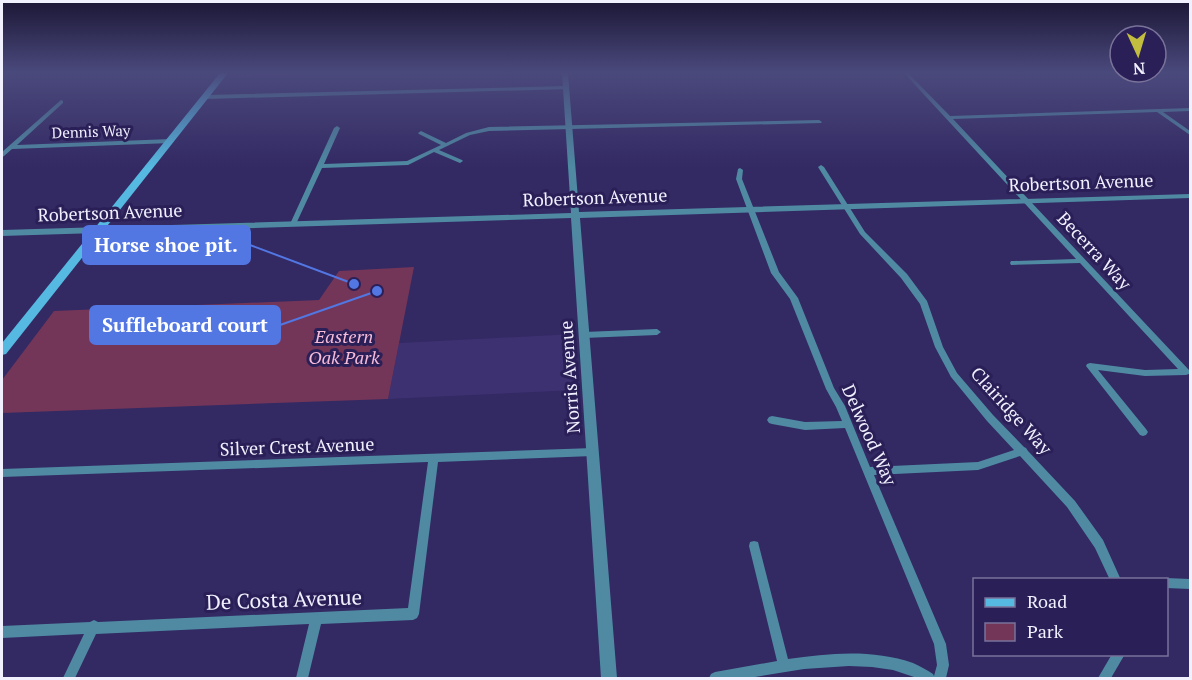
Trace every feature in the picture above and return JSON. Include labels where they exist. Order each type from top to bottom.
[{"type":"main road","points":[[2,351],[200,105]]},
{"type":"street","points":[[2,155],[58,105]]},
{"type":"street","name":"Norris Avenue","points":[[567,105],[609,678]]},
{"type":"street","name":"Becerra Way","points":[[936,105],[1186,372],[1145,373],[1090,366],[1143,432]]},
{"type":"street","points":[[948,118],[1160,112],[1191,109]]},
{"type":"street","points":[[1160,112],[1191,133]]},
{"type":"street","points":[[319,166],[403,164],[484,129],[819,122]]},
{"type":"street","points":[[293,224],[337,128]]},
{"type":"street","points":[[421,133],[446,145]]},
{"type":"street","name":"Dennis Way","points":[[11,147],[171,141]]},
{"type":"street","points":[[436,151],[460,161]]},
{"type":"street","name":"Clairidge Way","points":[[821,167],[862,233],[904,276],[923,301],[939,348],[954,375],[1086,523],[1114,578]]},
{"type":"street","name":"Delwood Way","points":[[740,170],[739,178],[775,273],[794,298],[830,389],[848,424],[940,644],[943,665],[940,678]]},
{"type":"street","name":"Robertson Avenue","points":[[2,234],[1191,196]]},
{"type":"street","points":[[1014,263],[1082,261]]},
{"type":"street","points":[[584,335],[657,332]]},
{"type":"street","points":[[771,420],[806,426],[848,424]]},
{"type":"street","name":"Silver Crest Avenue","points":[[2,473],[433,460],[592,452]]},
{"type":"street","points":[[868,471],[978,466],[1023,452]]},
{"type":"street","name":"De Costa Avenue","points":[[2,632],[94,626],[316,620],[413,614],[433,460]]},
{"type":"street","points":[[754,546],[784,666]]},
{"type":"street","points":[[1168,583],[1191,584]]},
{"type":"street","points":[[302,678],[316,620]]},
{"type":"street","points":[[69,678],[94,626]]},
{"type":"street","points":[[1104,678],[1118,656]]},
{"type":"street","points":[[715,678],[784,666],[886,661],[906,666],[929,678]]},
{"type":"shaded area","points":[[574,334],[577,390],[388,399],[399,343]]},
{"type":"green space","name":"Eastern Oak Park","points":[[414,267],[388,399],[2,413],[2,380],[54,311],[319,300],[339,271]]},
{"type":"place","name":"Horse shoe pit.","points":[[354,284]]},
{"type":"place","name":"Suffleboard court","points":[[377,291]]}]
